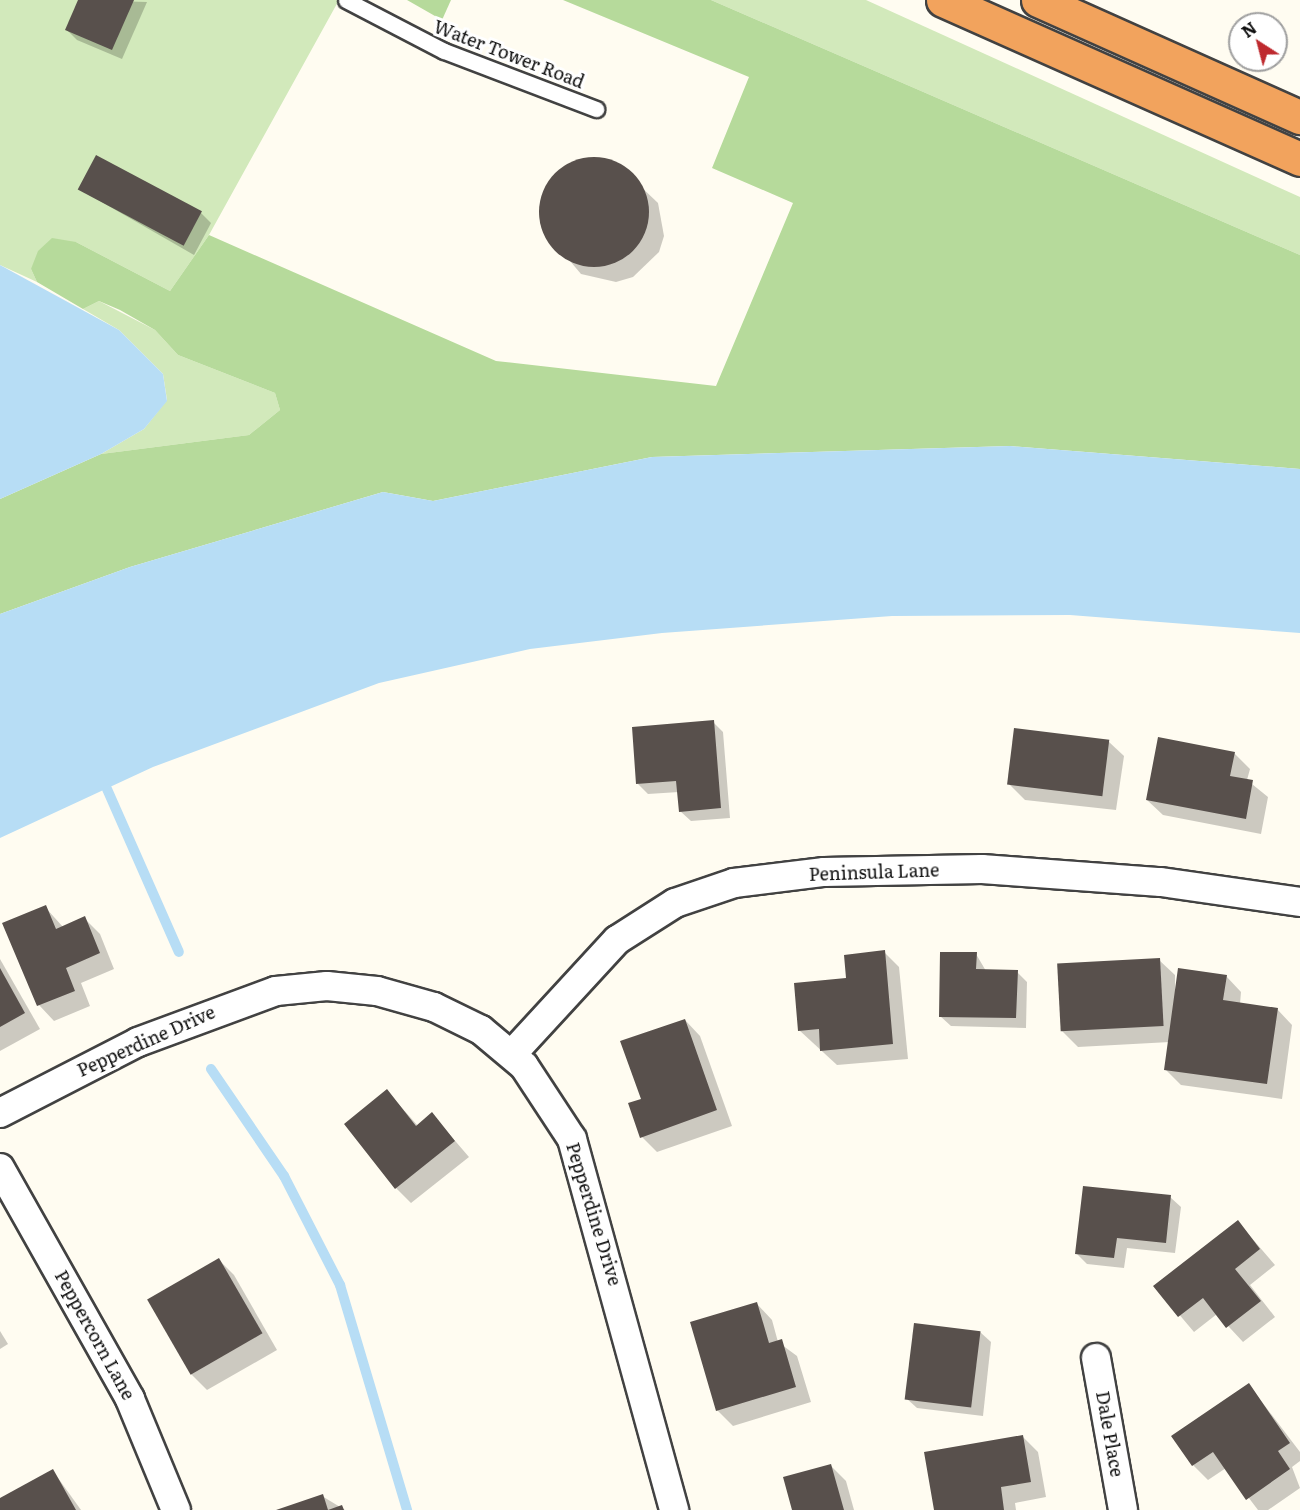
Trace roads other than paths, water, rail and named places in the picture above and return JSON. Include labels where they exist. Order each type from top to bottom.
[{"type":"highway","points":[[943,0],[1300,159]]},
{"type":"highway","points":[[1038,0],[1300,117]]},
{"type":"street","name":"Peninsula Lane","points":[[512,1054],[617,940],[675,903],[734,883],[824,872],[982,869],[1161,882],[1300,903]]},
{"type":"street","name":"Pepperdine Drive","points":[[0,1113],[138,1042],[238,1001],[292,989],[352,988],[406,998],[460,1018],[512,1054],[549,1098],[579,1155],[674,1510]]},
{"type":"street","name":"Peppercorn Lane","points":[[0,1168],[130,1399],[176,1510]]},
{"type":"street","name":"Dale Place","points":[[1096,1358],[1123,1510]]},
{"type":"lane","name":"Water Tower Road","points":[[346,0],[444,51],[596,109]]},
{"type":"water","points":[[0,265],[119,330],[163,374],[167,401],[144,429],[101,454],[0,499]]},
{"type":"water","points":[[1010,446],[1300,469],[1300,633],[1070,615],[892,616],[662,633],[530,649],[379,683],[153,767],[0,838],[0,614],[130,567],[383,492],[433,501],[652,457]]},
{"type":"waterway","points":[[107,789],[179,952]]},
{"type":"waterway","points":[[211,1069],[284,1176],[340,1285],[407,1510]]}]
